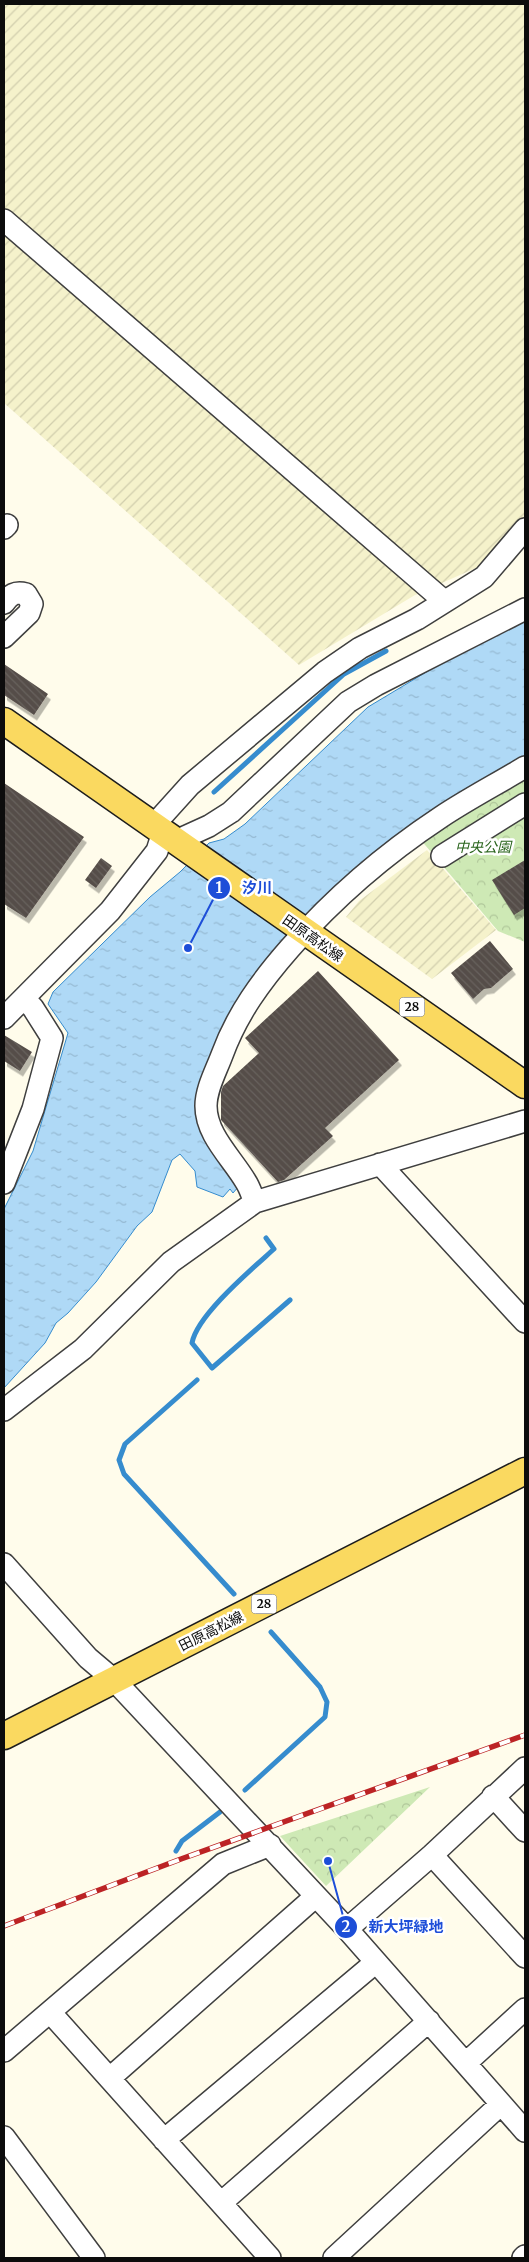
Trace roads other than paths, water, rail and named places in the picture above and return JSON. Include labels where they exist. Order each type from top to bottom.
[{"type":"main road","name":"田原高松線","points":[[4,721],[525,1085]]},
{"type":"main road","name":"田原高松線","points":[[4,1736],[525,1471]]},
{"type":"street","points":[[4,220],[444,601]]},
{"type":"street","points":[[4,1018],[110,911],[156,851],[170,837],[190,785],[325,672],[360,648],[417,619],[484,577],[525,529]]},
{"type":"street","points":[[4,603],[13,594],[19,592],[26,594],[32,604],[29,613],[4,637]]},
{"type":"street","points":[[170,837],[209,826],[231,812],[348,702],[376,685],[525,609]]},
{"type":"street","points":[[255,1202],[247,1183],[213,1133],[206,1105],[225,1046],[242,1009],[302,930],[366,873],[440,818],[525,767]]},
{"type":"street","points":[[442,856],[525,804]]},
{"type":"street","points":[[4,1183],[33,1109],[52,1038],[33,1008],[24,998]]},
{"type":"street","points":[[4,1410],[83,1349],[171,1262],[255,1202],[525,1121]]},
{"type":"street","points":[[380,1164],[525,1322]]},
{"type":"street","points":[[4,1564],[88,1658],[114,1680],[347,1928],[525,2130]]},
{"type":"street","points":[[347,1928],[432,1855],[525,1768]]},
{"type":"street","points":[[493,1796],[525,1831]]},
{"type":"street","points":[[4,2051],[223,1864],[270,1845]]},
{"type":"street","points":[[432,1855],[525,1957]]},
{"type":"street","points":[[110,2078],[316,1896]]},
{"type":"street","points":[[164,2140],[376,1962]]},
{"type":"street","points":[[466,2063],[525,2008]]},
{"type":"street","points":[[50,2012],[270,2258]]},
{"type":"street","points":[[221,2203],[428,2020]]},
{"type":"street","points":[[334,2258],[501,2104]]},
{"type":"street","points":[[4,2138],[94,2258]]},
{"type":"water","points":[[525,621],[525,761],[354,876],[204,1076],[239,1186],[233,1193],[230,1189],[223,1197],[197,1187],[195,1171],[180,1154],[172,1160],[152,1212],[137,1226],[96,1282],[68,1313],[56,1323],[45,1343],[4,1388],[4,1209],[33,1151],[68,1033],[48,1004],[53,992],[150,897],[180,872],[209,843],[224,839],[245,824],[368,707],[453,656]]},
{"type":"waterway","points":[[214,792],[344,674],[386,651]]},
{"type":"waterway","points":[[266,1238],[274,1249],[214,1306],[196,1332],[192,1343],[212,1368],[290,1300]]},
{"type":"waterway","points":[[197,1380],[125,1444],[119,1460],[124,1474],[234,1594]]},
{"type":"waterway","points":[[245,1790],[325,1717],[327,1702],[320,1687],[271,1632]]},
{"type":"waterway","points":[[176,1851],[182,1841],[220,1812]]},
{"type":"railway","points":[[4,1926],[181,1859],[525,1735]]},
{"type":"place","name":"汐川","points":[[188,948]]},
{"type":"place","name":"新大坪緑地","points":[[328,1861]]},
{"type":"park label","name":"中央公園","points":[[483,847]]}]
